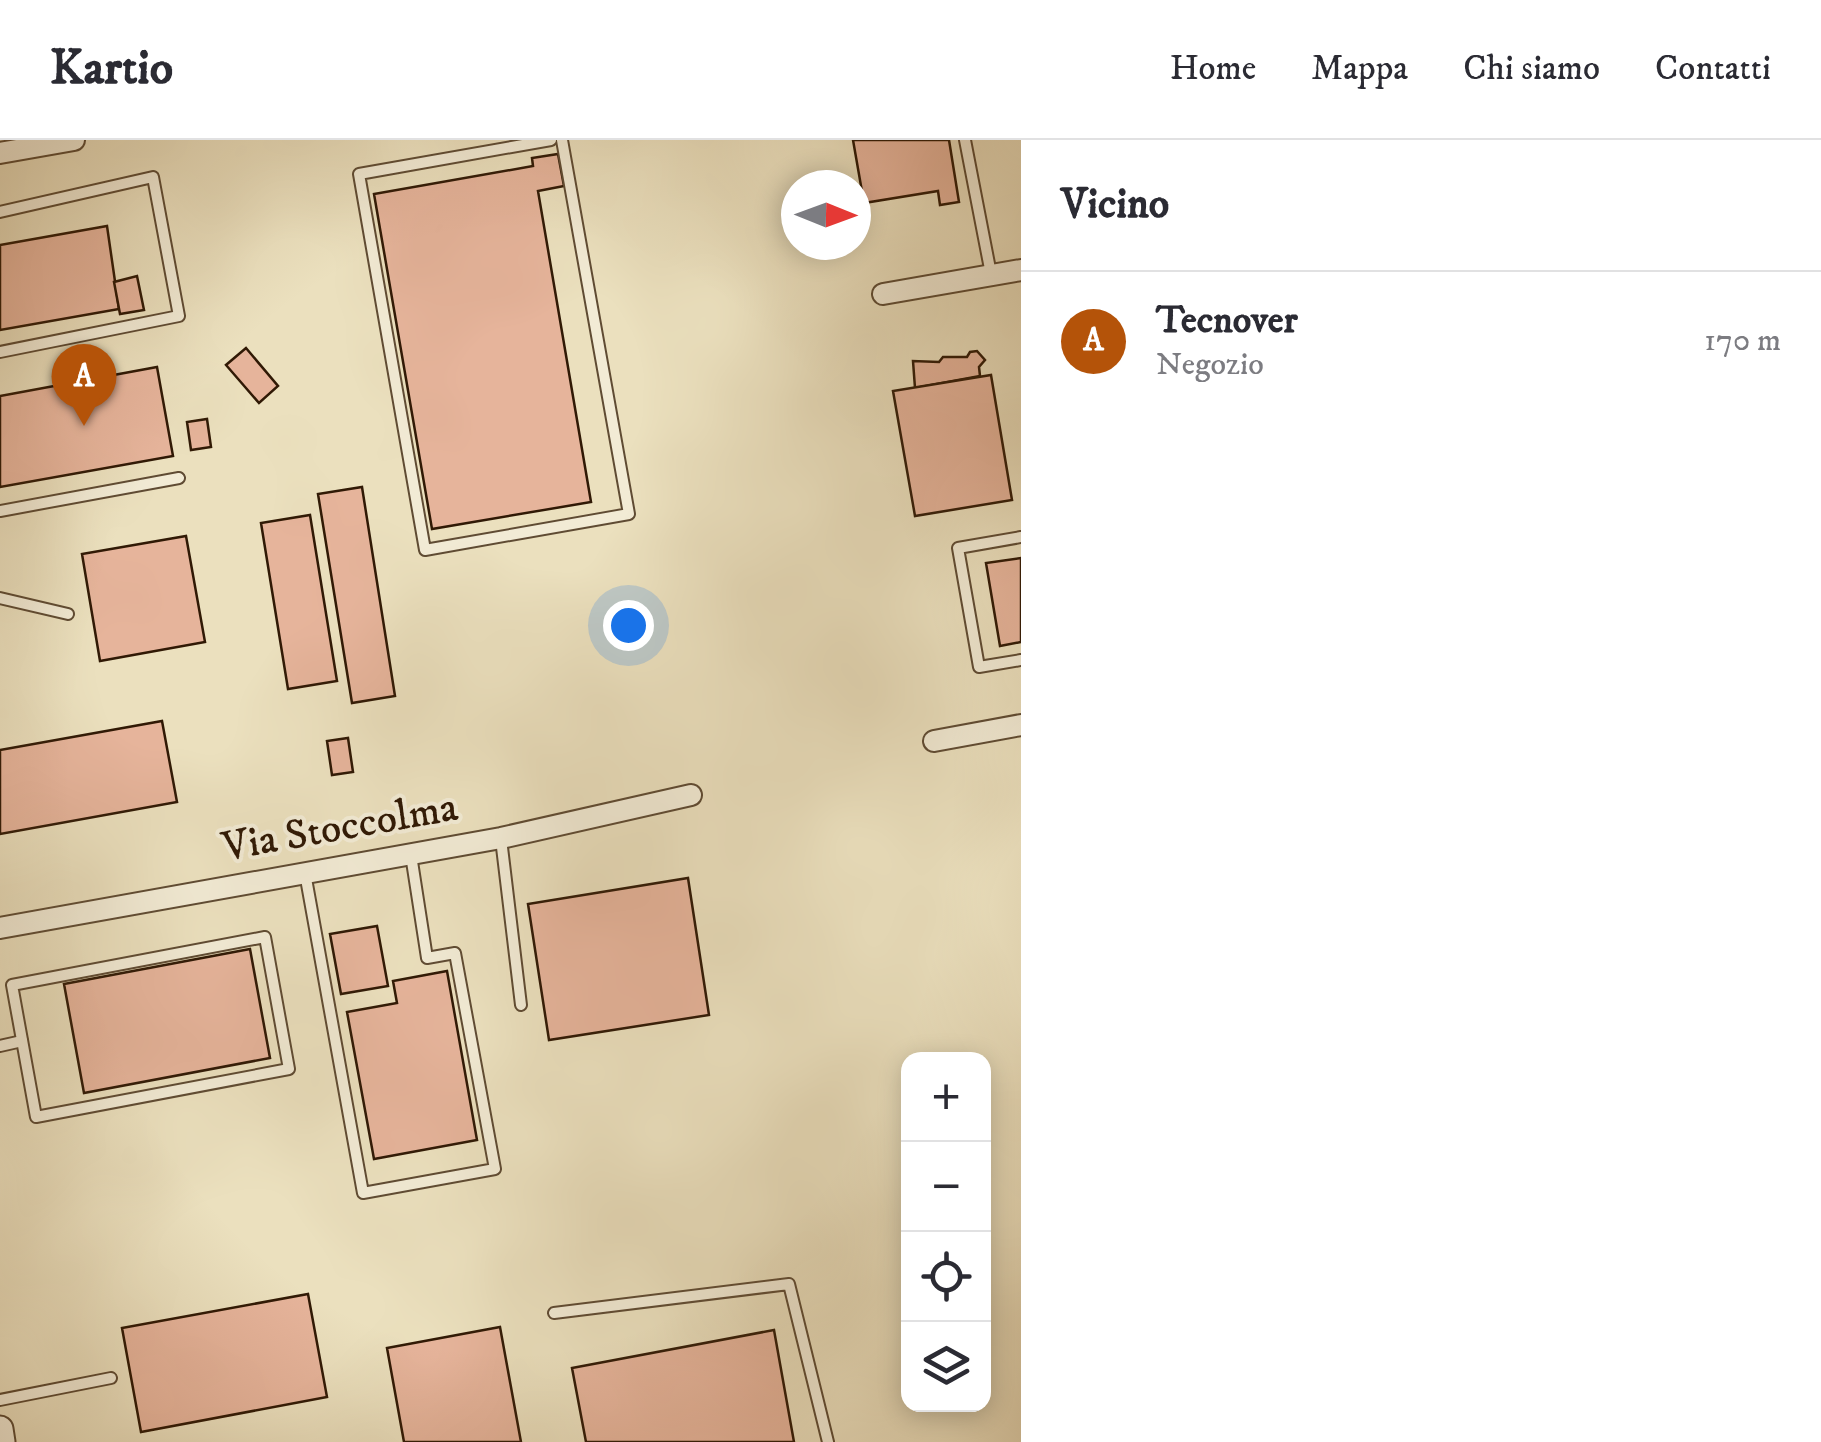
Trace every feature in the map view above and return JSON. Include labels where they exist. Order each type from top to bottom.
[{"type":"street","points":[[0,153],[74,140]]},
{"type":"street","points":[[882,294],[1021,270]]},
{"type":"street","points":[[934,740],[1021,724]]},
{"type":"street","name":"Via Stoccolma","points":[[0,928],[501,838],[691,795]]},
{"type":"street","points":[[0,1429],[2,1442]]},
{"type":"lane","points":[[551,140],[359,174],[426,550],[628,514],[562,140]]},
{"type":"lane","points":[[965,140],[991,275]]},
{"type":"lane","points":[[0,212],[153,177],[180,316],[0,352]]},
{"type":"lane","points":[[0,511],[179,478]]},
{"type":"lane","points":[[1021,537],[958,548],[979,667],[1021,660]]},
{"type":"lane","points":[[0,598],[68,614]]},
{"type":"lane","points":[[501,838],[522,1005]]},
{"type":"lane","points":[[305,872],[363,1193],[495,1169],[455,954],[427,958],[411,854]]},
{"type":"lane","points":[[264,938],[289,1069],[36,1117],[22,1042],[12,985],[264,938]]},
{"type":"lane","points":[[0,1046],[22,1042]]},
{"type":"lane","points":[[554,1313],[789,1284],[828,1442]]},
{"type":"lane","points":[[0,1400],[112,1378]]},
{"type":"building","points":[[853,140],[949,140],[959,202],[940,205],[938,191],[871,202],[871,170],[858,170]]},
{"type":"building","points":[[558,154],[564,186],[538,191],[591,502],[432,529],[374,194],[533,166],[532,158]]},
{"type":"building","points":[[107,226],[119,309],[0,330],[0,245]]},
{"type":"building","points":[[137,276],[144,310],[120,314],[114,282]]},
{"type":"building","points":[[246,348],[278,386],[259,403],[226,365]]},
{"type":"building","points":[[977,351],[985,360],[979,367],[980,376],[915,388],[913,361],[939,362],[943,357],[967,357]]},
{"type":"building","points":[[157,367],[173,456],[0,487],[0,396]]},
{"type":"building","points":[[991,375],[1012,500],[915,516],[893,391]]},
{"type":"building","points":[[207,419],[211,447],[191,450],[187,422]]},
{"type":"building","points":[[362,487],[395,696],[352,703],[318,494]]},
{"type":"building","points":[[310,515],[337,681],[288,689],[261,523]]},
{"type":"building","points":[[186,536],[205,642],[100,661],[82,554]]},
{"type":"building","points":[[1021,558],[1021,642],[1000,646],[986,563]]},
{"type":"building","points":[[162,721],[177,802],[0,834],[0,750]]},
{"type":"building","points":[[348,738],[353,772],[332,775],[327,741]]},
{"type":"building","points":[[688,878],[709,1015],[549,1040],[528,904]]},
{"type":"building","points":[[377,926],[388,986],[341,994],[330,934]]},
{"type":"building","points":[[250,949],[270,1058],[84,1093],[64,984]]},
{"type":"building","points":[[447,971],[477,1140],[374,1159],[347,1012],[397,1003],[393,981]]},
{"type":"building","points":[[308,1294],[327,1397],[141,1432],[122,1328]]},
{"type":"building","points":[[500,1327],[521,1442],[404,1442],[387,1348]]},
{"type":"building","points":[[774,1330],[794,1442],[586,1442],[572,1368]]},
{"type":"place","name":"Tecnover","points":[[84,426]]}]
